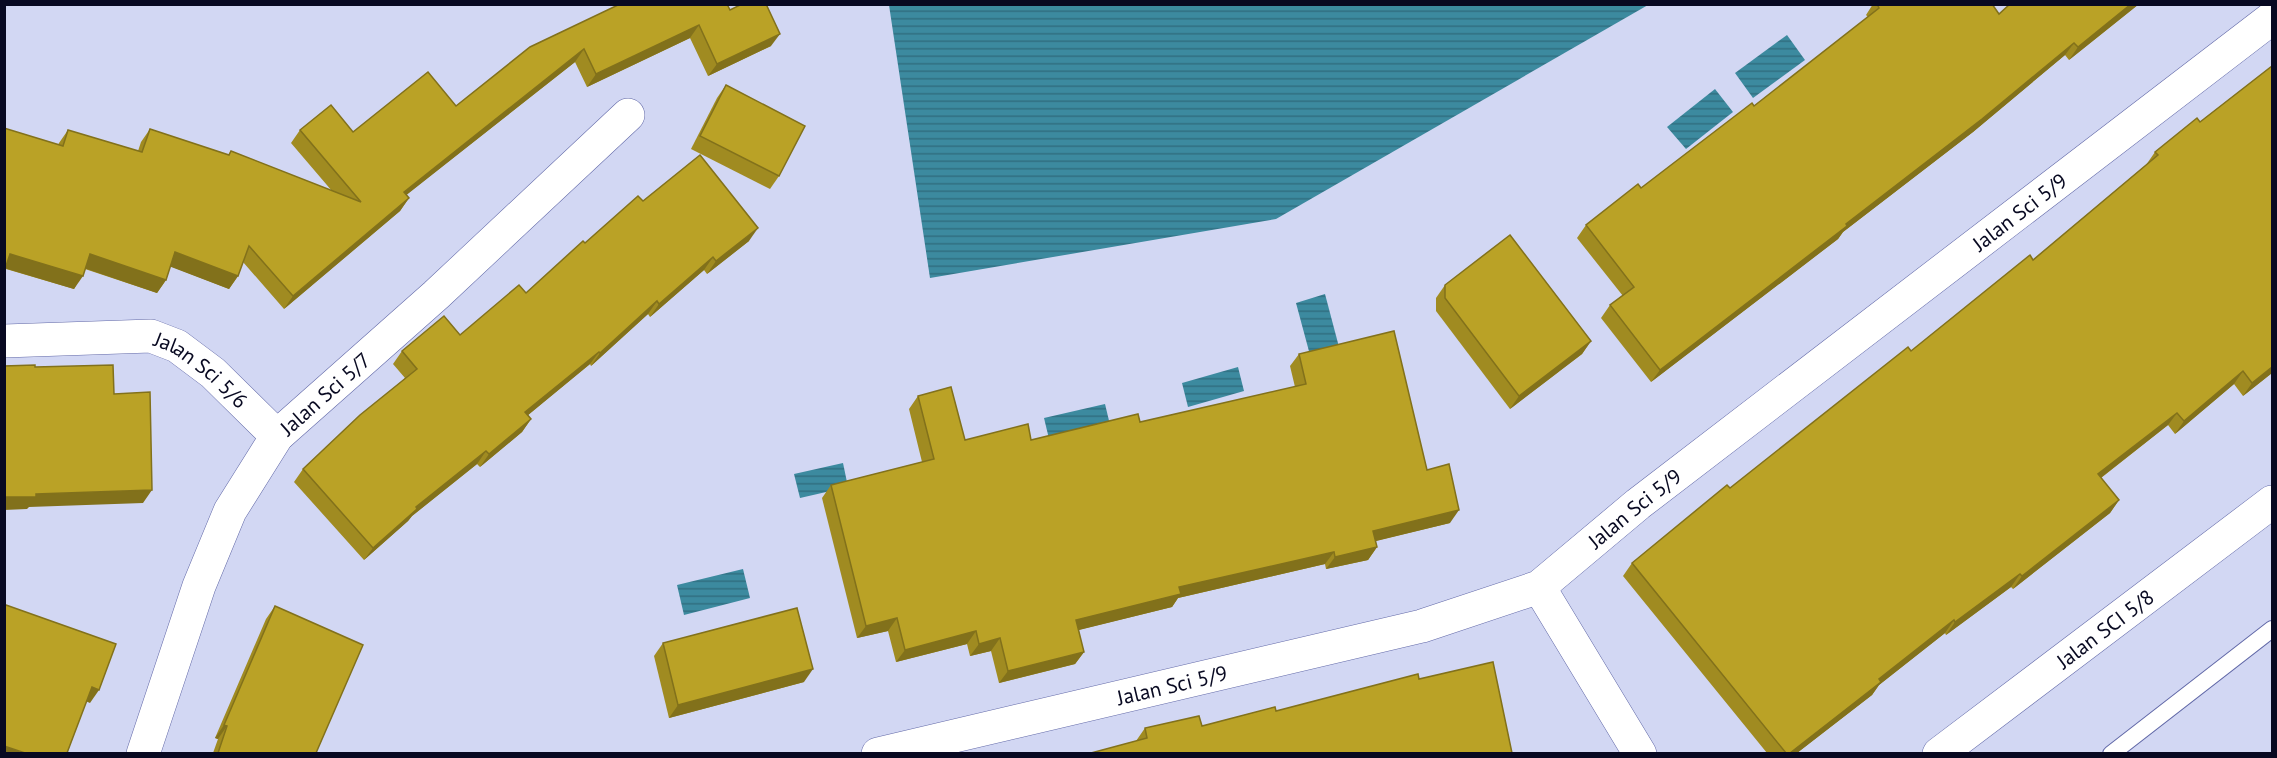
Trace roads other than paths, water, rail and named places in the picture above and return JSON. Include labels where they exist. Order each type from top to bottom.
[{"type":"street","name":"Jalan Sci 5/9","points":[[878,753],[1422,626],[1539,587],[1648,496],[2272,18]]},
{"type":"street","name":"Jalan Sci 5/7","points":[[143,753],[199,586],[230,511],[277,436],[436,295],[628,116]]},
{"type":"street","name":"Jalan Sci 5/6","points":[[4,341],[151,336],[177,346],[213,373],[277,436]]},
{"type":"street","name":"Jalan SCI 5/8","points":[[1938,753],[2272,502]]},
{"type":"street","points":[[1539,587],[1640,753]]},
{"type":"lane","points":[[2110,753],[2272,629]]},
{"type":"water","points":[[889,4],[1648,5],[1276,219],[930,278]]},
{"type":"water","points":[[1787,35],[1805,60],[1753,98],[1735,73]]},
{"type":"water","points":[[1715,89],[1733,112],[1686,149],[1667,127]]},
{"type":"water","points":[[1325,294],[1339,347],[1310,355],[1296,303]]},
{"type":"water","points":[[1238,367],[1244,391],[1188,407],[1182,383]]},
{"type":"water","points":[[1105,404],[1111,429],[1050,443],[1044,418]]},
{"type":"water","points":[[843,463],[848,487],[800,498],[794,474]]},
{"type":"water","points":[[743,569],[750,598],[684,615],[677,585]]}]
